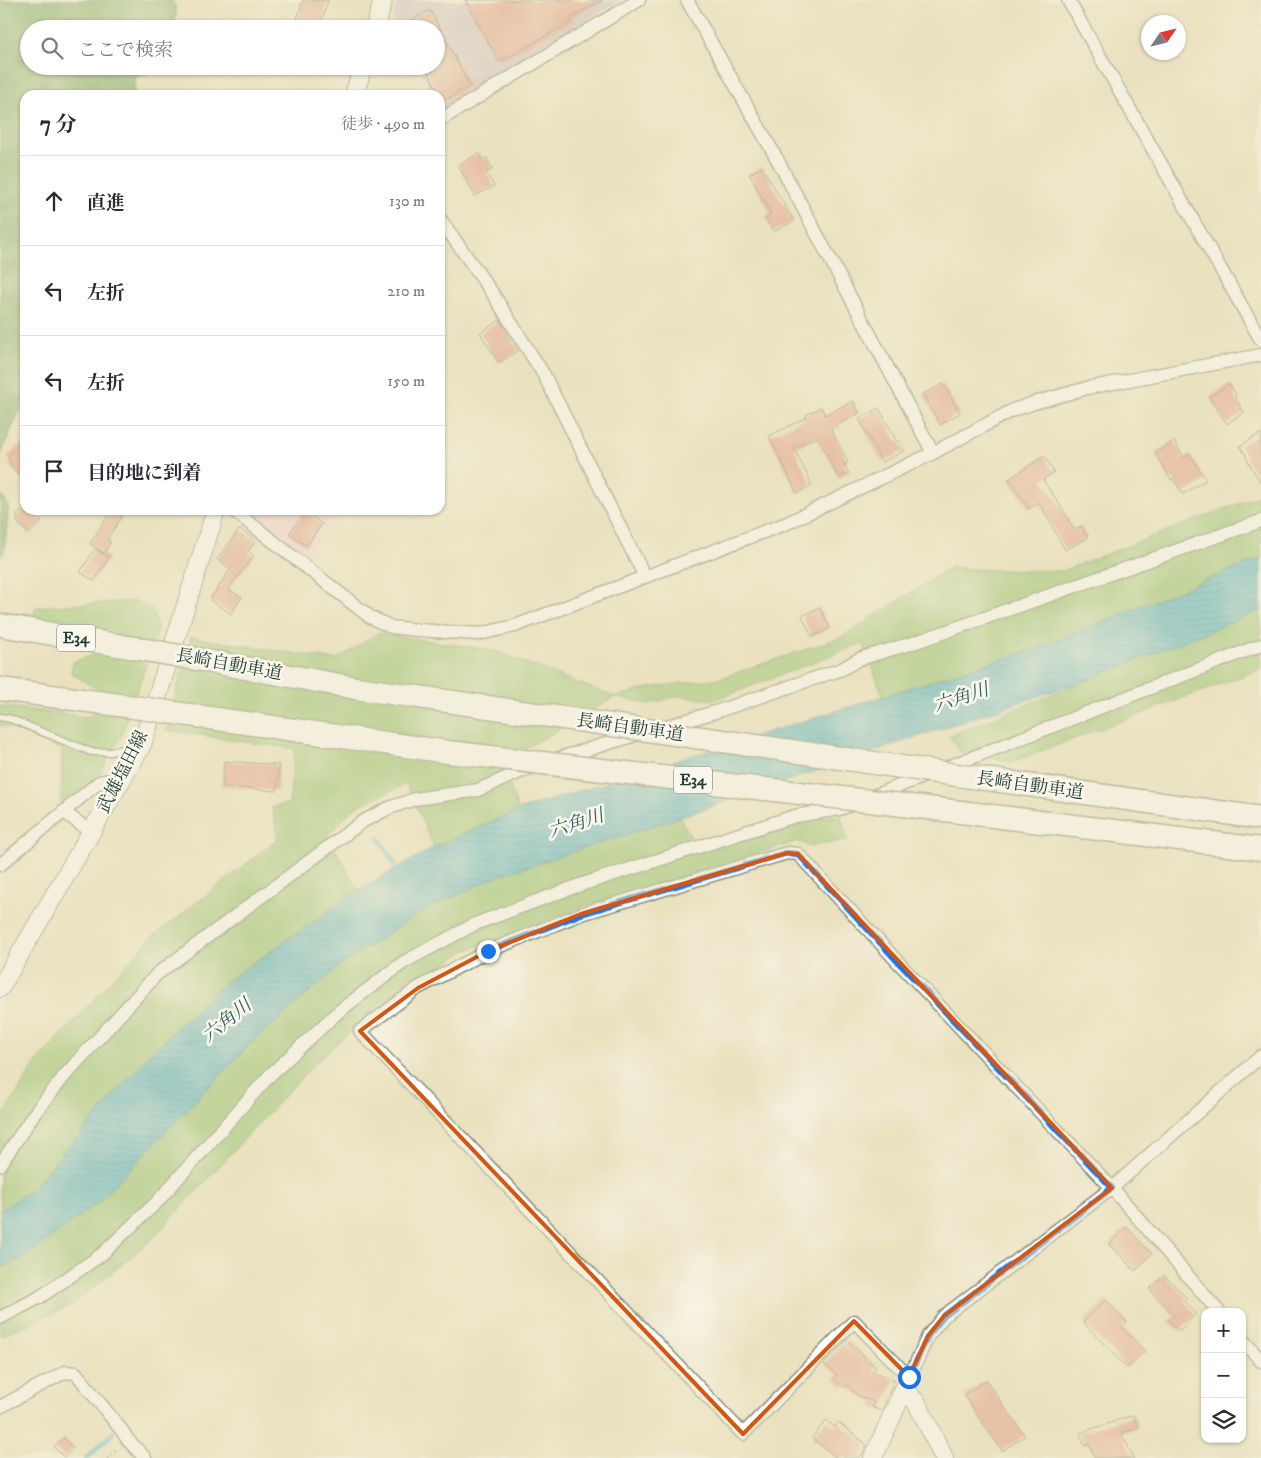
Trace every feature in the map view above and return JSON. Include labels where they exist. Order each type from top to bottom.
[{"type":"highway","name":"長崎自動車道","points":[[0,625],[366,689],[966,777],[1261,818]]},
{"type":"highway","name":"長崎自動車道","points":[[0,689],[448,752],[1261,849]]},
{"type":"main road","points":[[377,20],[384,0]]},
{"type":"main road","points":[[356,90],[360,75]]},
{"type":"main road","name":"武雄塩田線","points":[[0,988],[142,745],[214,515]]},
{"type":"main road","points":[[873,1458],[907,1383]]},
{"type":"main road","points":[[907,1383],[944,1458]]},
{"type":"street","points":[[445,117],[639,0]]},
{"type":"street","points":[[687,0],[777,159],[933,453]]},
{"type":"street","points":[[1068,0],[1261,340]]},
{"type":"street","points":[[445,226],[493,294],[544,375],[646,577]]},
{"type":"street","points":[[240,515],[370,616],[391,627],[480,634],[515,626],[787,523],[933,453],[1013,410],[1087,388],[1261,355]]},
{"type":"street","points":[[0,1165],[34,1114],[66,1074],[158,974],[362,822],[389,808],[415,799],[478,790],[526,768],[724,709],[842,669],[859,659],[916,642],[1261,521]]},
{"type":"street","points":[[0,1318],[40,1297],[100,1255],[156,1203],[270,1075],[338,1012],[404,962],[475,924],[577,886],[795,816],[840,809],[1261,645]]},
{"type":"street","points":[[0,865],[99,782],[123,778]]},
{"type":"street","points":[[64,812],[91,832]]},
{"type":"street","points":[[1216,1308],[1112,1188],[798,854],[787,853],[581,914],[488,951],[418,988],[360,1031],[743,1434],[854,1321],[907,1383],[928,1336],[944,1316],[1112,1188],[1261,1056]]},
{"type":"street","points":[[1246,1344],[1261,1361]]},
{"type":"street","points":[[0,1406],[66,1372],[76,1373],[127,1439],[145,1458]]},
{"type":"lane","points":[[0,717],[11,719],[91,752],[110,752],[142,745]]},
{"type":"highlighted area","points":[[787,853],[798,854],[1112,1188],[944,1316],[928,1336],[909,1377],[854,1321],[743,1434],[360,1031],[418,988],[488,951],[581,914]]},
{"type":"shaded area","points":[[398,0],[620,0],[445,109],[445,90],[430,90],[423,75],[445,75],[445,20],[394,20],[393,17]]},
{"type":"shaded area","points":[[253,515],[332,515],[334,517],[305,558]]},
{"type":"green space","points":[[0,0],[171,0],[175,6],[175,20],[20,20],[20,75],[142,75],[136,77],[135,90],[20,90],[20,410],[0,457]]},
{"type":"green space","points":[[0,494],[8,504],[8,517],[4,553],[0,558]]},
{"type":"green space","points":[[1261,495],[1261,558],[1037,648],[883,696],[863,643],[715,700],[678,696],[649,704],[615,697],[648,688],[720,678],[840,638],[951,567],[990,570],[1062,571]]},
{"type":"green space","points":[[136,601],[152,609],[158,631],[121,736],[100,773],[61,806],[62,750],[12,728],[0,726],[0,706],[88,717],[101,707],[100,691],[71,673],[73,662],[117,647],[116,631],[33,618],[36,607]]},
{"type":"green space","points":[[1261,610],[1261,669],[1012,762],[960,752],[949,736]]},
{"type":"green space","points":[[378,633],[495,651],[615,697],[502,762],[518,810],[434,847],[406,784],[354,808],[327,836],[359,890],[220,986],[149,1055],[32,1189],[0,1211],[0,1121],[35,1064],[148,941],[278,839],[272,807],[289,804],[295,749],[166,730],[191,637],[336,660]]},
{"type":"green space","points":[[841,815],[847,840],[810,847],[798,841],[579,908],[465,951],[381,1003],[313,1065],[152,1239],[72,1305],[0,1336],[0,1268],[25,1257],[96,1204],[251,1043],[342,964],[419,913],[495,877],[680,817],[699,853],[796,820]]},
{"type":"water","name":"六角川","points":[[1261,558],[1261,610],[1098,676],[680,817],[495,877],[419,913],[342,964],[251,1043],[96,1204],[25,1257],[0,1268],[0,1211],[32,1189],[149,1055],[220,986],[359,890],[434,847],[518,810],[1037,648]]},
{"type":"building","points":[[303,0],[328,0],[322,20],[297,20]]},
{"type":"building","points":[[465,0],[603,0],[572,17],[573,21],[499,62]]},
{"type":"building","points":[[430,10],[435,20],[412,20]]},
{"type":"building","points":[[445,38],[470,86],[445,100],[445,90],[437,90],[430,75],[445,75]]},
{"type":"building","points":[[479,153],[482,160],[486,157],[493,169],[486,172],[494,186],[475,196],[458,165]]},
{"type":"building","points":[[762,167],[794,221],[773,232],[765,217],[771,214],[749,174]]},
{"type":"building","points":[[500,320],[518,351],[499,363],[480,333]]},
{"type":"building","points":[[943,384],[960,413],[940,425],[923,394]]},
{"type":"building","points":[[1229,384],[1244,412],[1227,424],[1209,397]]},
{"type":"building","points":[[853,401],[859,413],[831,429],[848,462],[844,464],[849,473],[839,478],[817,437],[794,448],[812,485],[797,493],[769,436],[807,417],[806,415],[821,407],[825,415]]},
{"type":"building","points":[[879,408],[897,442],[899,440],[904,451],[882,462],[859,419]]},
{"type":"building","points":[[1261,433],[1261,483],[1240,446]]},
{"type":"building","points":[[1174,441],[1184,458],[1190,454],[1206,480],[1183,494],[1173,479],[1171,480],[1155,453]]},
{"type":"building","points":[[20,445],[20,476],[9,464],[11,461],[7,457]]},
{"type":"building","points":[[1044,456],[1054,472],[1043,480],[1074,530],[1081,526],[1088,538],[1065,550],[1039,502],[1029,509],[1009,479]]},
{"type":"building","points":[[20,512],[20,515],[35,515],[42,522],[29,534],[16,521],[19,519],[16,516]]},
{"type":"building","points":[[108,515],[123,515],[107,540],[111,542],[104,553],[90,544]]},
{"type":"building","points":[[303,515],[311,515],[322,524],[306,546],[289,533]]},
{"type":"building","points":[[240,529],[256,541],[248,551],[254,556],[228,589],[242,597],[231,614],[210,600],[230,569],[217,559]]},
{"type":"building","points":[[95,549],[109,557],[94,581],[80,572]]},
{"type":"building","points":[[819,607],[830,628],[812,637],[802,616]]},
{"type":"building","points":[[224,761],[279,765],[277,791],[222,786]]},
{"type":"building","points":[[1127,1227],[1152,1254],[1135,1271],[1109,1244]]},
{"type":"building","points":[[1164,1275],[1187,1298],[1184,1301],[1196,1314],[1179,1331],[1169,1321],[1175,1316],[1149,1289]]},
{"type":"building","points":[[1106,1300],[1127,1322],[1122,1327],[1145,1351],[1127,1368],[1083,1322]]},
{"type":"building","points":[[847,1340],[876,1367],[872,1371],[894,1380],[882,1411],[872,1407],[874,1402],[859,1396],[846,1384],[843,1387],[834,1379],[837,1375],[824,1364]]},
{"type":"building","points":[[986,1380],[1025,1436],[1002,1451],[964,1395]]},
{"type":"building","points":[[1134,1415],[1138,1428],[1121,1433],[1134,1458],[1095,1458],[1089,1444],[1084,1446],[1080,1433]]},
{"type":"building","points":[[826,1420],[835,1427],[838,1422],[867,1445],[860,1458],[837,1458],[812,1438]]},
{"type":"building","points":[[64,1438],[73,1447],[64,1457],[54,1447]]},
{"type":"waterway","points":[[379,838],[399,871]]},
{"type":"waterway","points":[[86,1458],[113,1433]]},
{"type":"route","points":[[488,951],[581,914],[787,853],[798,854],[1112,1188],[944,1316],[928,1336],[909,1377]]}]
